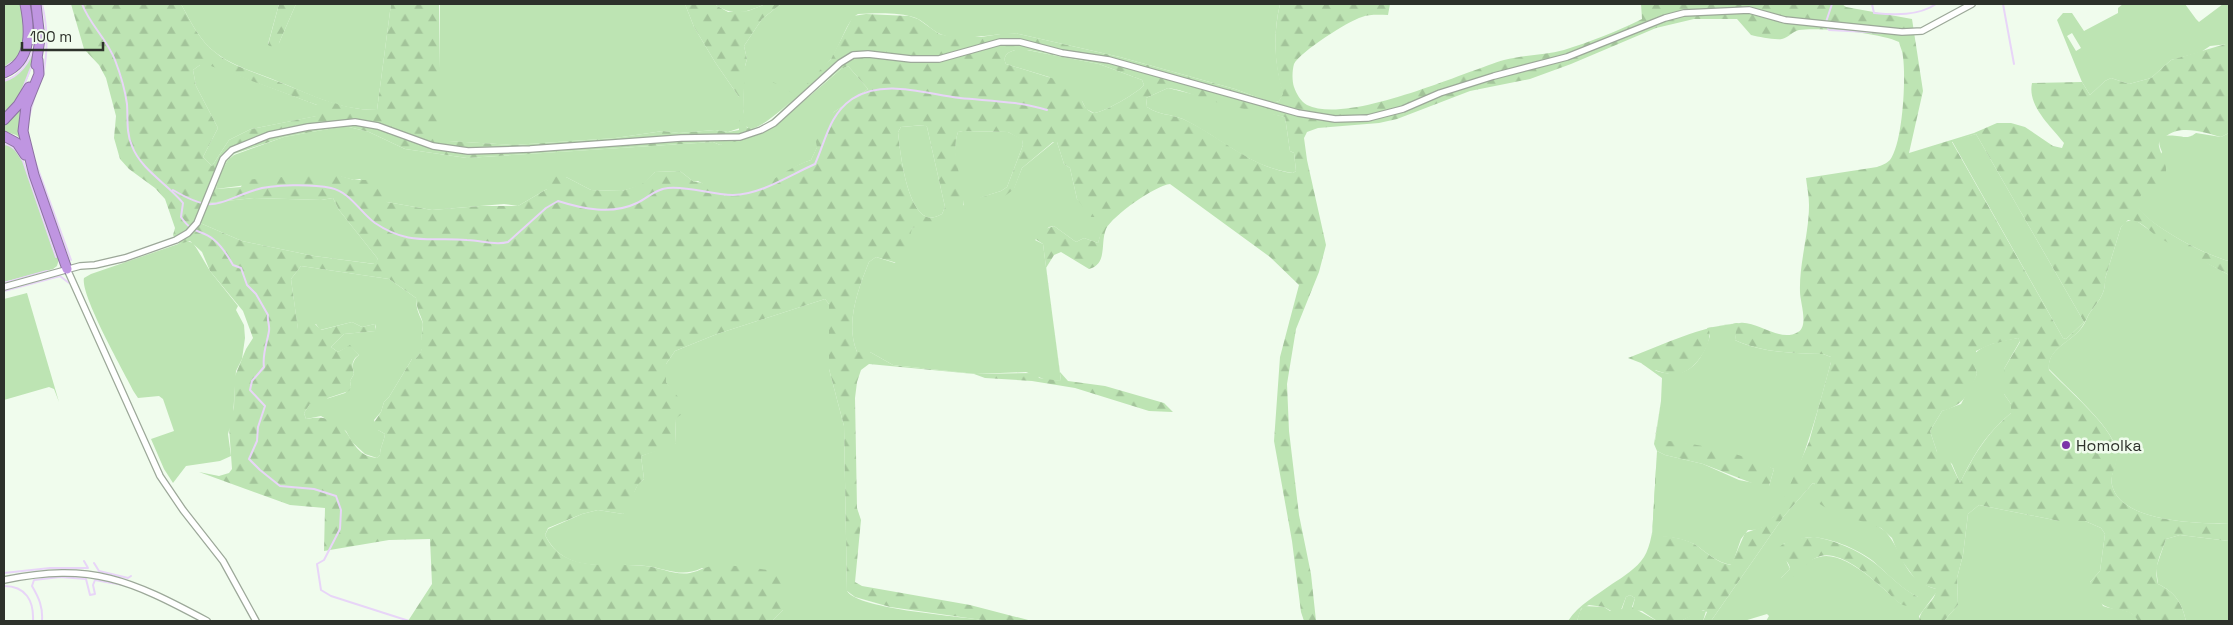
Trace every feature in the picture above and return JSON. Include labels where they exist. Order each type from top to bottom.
[{"type":"highway","points":[[4,73],[19,63],[26,49],[29,32],[25,4]]},
{"type":"highway","points":[[34,175],[23,125],[26,106],[39,74],[40,39],[36,4]]},
{"type":"highway","points":[[4,120],[26,93],[38,60]]},
{"type":"highway","points":[[4,136],[20,146],[34,175],[67,270]]},
{"type":"street","points":[[4,287],[67,270],[125,258],[176,240],[188,233],[193,227],[223,159],[232,150],[251,141],[308,126],[355,122],[378,126],[433,146],[468,150],[530,149],[681,138],[740,137],[761,130],[774,123],[840,63],[853,55],[868,54],[911,59],[940,59],[1000,42],[1020,42],[1109,60],[1298,113],[1334,119],[1368,118],[1403,110],[1440,94],[1494,76],[1567,57],[1665,18],[1684,13],[1749,10],[1785,20],[1902,32],[1922,31],[1972,4]]},
{"type":"street","points":[[67,270],[160,476],[183,510],[223,561],[256,621]]},
{"type":"street","points":[[4,580],[35,574],[62,572],[100,576],[143,589],[207,621]]},
{"type":"green space","points":[[4,4],[21,4],[24,40],[19,55],[4,68]]},
{"type":"green space","points":[[71,4],[181,4],[196,30],[210,48],[229,61],[249,71],[336,104],[377,110],[391,4],[439,4],[441,134],[449,141],[514,145],[615,138],[663,131],[679,133],[739,130],[739,97],[694,27],[685,4],[714,4],[728,12],[748,11],[766,4],[781,4],[762,19],[744,46],[747,59],[745,66],[796,95],[831,59],[853,16],[866,14],[909,16],[918,19],[939,34],[948,36],[981,37],[1007,33],[1019,34],[1120,57],[1235,89],[1273,103],[1279,101],[1283,94],[1278,72],[1276,49],[1276,27],[1280,4],[1390,4],[1388,15],[1365,16],[1346,24],[1314,45],[1294,64],[1293,82],[1299,97],[1307,105],[1325,109],[1349,108],[1376,103],[1405,95],[1504,60],[1557,52],[1574,47],[1642,19],[1641,4],[1842,4],[1846,7],[1912,19],[1923,91],[1909,153],[1974,133],[1997,123],[2011,123],[2025,127],[2053,146],[2062,148],[2064,143],[2036,108],[2031,91],[2032,83],[2082,82],[2090,95],[2111,78],[2129,84],[2151,78],[2171,60],[2229,43],[2229,133],[2221,137],[2200,131],[2185,130],[2171,133],[2163,139],[2159,145],[2165,165],[2165,176],[2159,183],[2143,193],[2137,205],[2152,221],[2178,239],[2229,261],[2229,275],[2172,245],[2139,222],[2128,220],[2121,227],[2105,279],[2104,290],[2100,298],[2079,331],[2051,357],[2049,370],[2087,407],[2112,439],[2116,448],[2117,458],[2112,476],[2112,485],[2118,498],[2130,507],[2145,514],[2181,521],[2229,524],[2229,541],[2180,535],[2166,539],[2157,566],[2158,584],[2177,599],[2186,621],[2138,621],[2133,614],[2107,607],[2093,596],[2090,582],[2100,571],[2105,534],[2101,528],[2085,521],[2059,521],[1979,505],[1968,514],[1963,555],[1957,578],[1958,605],[1944,621],[1919,621],[1922,612],[1934,597],[1936,589],[1918,583],[1900,558],[1892,538],[1881,528],[1831,511],[1815,501],[1815,484],[1813,483],[1784,516],[1711,621],[1703,621],[1707,612],[1703,610],[1681,621],[1657,621],[1642,611],[1632,610],[1635,598],[1630,595],[1626,597],[1621,610],[1613,612],[1604,607],[1589,605],[1581,609],[1577,621],[1568,621],[1572,615],[1594,596],[1638,565],[1648,547],[1652,530],[1652,536],[1674,537],[1685,540],[1699,547],[1716,560],[1731,565],[1745,533],[1762,527],[1773,517],[1786,494],[1809,442],[1831,357],[1823,354],[1756,348],[1735,340],[1737,323],[1747,323],[1784,335],[1791,335],[1801,329],[1803,314],[1800,281],[1809,205],[1806,178],[1882,165],[1890,160],[1898,140],[1904,80],[1903,55],[1899,42],[1865,33],[1821,29],[1799,30],[1784,38],[1771,39],[1751,35],[1737,19],[1694,19],[1656,28],[1530,79],[1470,91],[1397,119],[1379,123],[1318,128],[1307,132],[1304,138],[1307,160],[1326,245],[1319,272],[1296,329],[1287,384],[1289,431],[1299,515],[1311,574],[1316,621],[1304,621],[1301,612],[1292,541],[1274,441],[1280,357],[1299,285],[1270,257],[1170,184],[1145,195],[1125,209],[1110,223],[1104,235],[1101,258],[1095,266],[1089,269],[1061,252],[1054,255],[1046,268],[1043,244],[1034,238],[1042,230],[1054,226],[1076,242],[1084,238],[1098,243],[1105,217],[1091,217],[1077,199],[1070,168],[1064,164],[1057,142],[1053,142],[1022,168],[1014,189],[1005,196],[980,202],[979,198],[1001,191],[1007,187],[1023,145],[1022,140],[1008,132],[964,131],[958,132],[956,142],[957,162],[964,200],[963,210],[937,221],[912,228],[907,250],[897,263],[876,257],[869,262],[854,307],[852,330],[857,352],[870,352],[893,365],[976,374],[1037,373],[1039,378],[1061,381],[1052,315],[1060,372],[1068,381],[1105,386],[1164,403],[1173,412],[1149,411],[1075,388],[1032,381],[985,378],[974,374],[869,364],[861,370],[855,398],[857,508],[861,520],[855,582],[862,586],[970,605],[1032,621],[989,621],[890,607],[855,597],[847,591],[844,426],[829,369],[829,304],[825,299],[717,334],[675,351],[666,364],[666,382],[683,403],[682,414],[675,419],[676,443],[670,451],[663,449],[641,456],[644,479],[636,489],[634,502],[623,514],[598,510],[582,514],[548,528],[545,535],[553,548],[564,556],[589,564],[645,566],[685,574],[719,565],[777,571],[782,575],[783,610],[772,621],[408,621],[432,584],[430,539],[389,540],[324,551],[325,508],[290,505],[199,472],[219,476],[229,473],[232,469],[229,427],[234,407],[235,376],[246,349],[253,338],[243,311],[210,271],[202,252],[190,241],[179,244],[173,235],[175,228],[165,199],[155,188],[129,169],[120,159],[114,138],[116,116],[106,78],[99,65],[84,49]],"holes":[[[1028,50],[1099,64],[1142,80],[1144,85],[1120,102],[1105,110],[1094,113],[1086,108],[1074,85],[1006,64],[1005,57],[1010,52]],[[200,65],[211,66],[317,105],[316,116],[251,129],[229,140],[212,166],[203,157],[218,128],[196,86],[193,70]],[[848,66],[868,89],[834,112],[815,137],[817,147],[811,160],[800,164],[759,187],[737,195],[725,196],[711,186],[694,182],[680,171],[655,172],[642,184],[622,191],[591,190],[566,177],[551,176],[547,181],[547,189],[518,206],[480,206],[432,210],[387,202],[386,196],[368,180],[354,180],[331,173],[244,180],[241,187],[216,189],[220,173],[234,154],[284,137],[345,126],[369,132],[405,149],[467,158],[713,142],[720,145],[751,138],[766,131],[841,69]],[[745,67],[796,95],[768,122],[761,126],[747,128],[743,109]],[[1168,88],[1239,108],[1285,117],[1290,151],[1294,153],[1296,171],[1293,173],[1263,165],[1183,119],[1151,110],[1147,107],[1146,98]],[[924,125],[927,127],[945,207],[942,214],[929,218],[920,212],[914,203],[905,179],[898,132],[901,127]],[[1976,134],[2084,322],[2066,339],[2063,338],[1952,142]],[[254,198],[321,200],[333,198],[339,210],[378,259],[374,264],[314,256],[242,241],[200,223],[207,203]],[[301,266],[389,279],[416,298],[423,325],[422,347],[418,356],[412,359],[384,402],[381,412],[369,430],[373,432],[378,430],[385,434],[380,455],[377,458],[366,455],[358,449],[342,427],[334,421],[322,418],[306,419],[304,413],[310,404],[322,405],[328,398],[349,391],[351,387],[350,381],[354,374],[353,361],[359,355],[350,345],[338,352],[331,347],[344,334],[376,331],[375,324],[362,327],[352,322],[321,330],[313,322],[298,329],[291,279]],[[2018,338],[2020,342],[2004,369],[2004,394],[2011,404],[2011,413],[1981,445],[1960,483],[1946,453],[1937,452],[1930,431],[1942,411],[1956,406],[1968,393],[1977,374],[1973,357],[1976,351],[1992,344]]]},
{"type":"green space","points":[[181,4],[279,4],[268,44],[279,43],[296,4],[391,4],[377,110],[349,107],[323,100],[229,61],[210,48],[196,30]]},
{"type":"green space","points":[[279,4],[296,4],[279,43],[273,48],[268,45]]},
{"type":"green space","points":[[440,4],[685,4],[694,27],[739,97],[740,128],[728,132],[715,130],[679,133],[663,131],[615,138],[514,145],[447,141],[440,134]]},
{"type":"green space","points":[[714,4],[766,4],[752,10],[734,12]]},
{"type":"green space","points":[[781,4],[1280,4],[1276,26],[1276,60],[1284,94],[1279,101],[1273,103],[1235,89],[1120,57],[1019,34],[974,37],[946,36],[941,35],[920,20],[910,16],[888,13],[858,14],[850,21],[831,59],[815,77],[780,111],[757,127],[749,129],[745,125],[743,109],[744,70],[747,59],[744,46],[762,19]]},
{"type":"green space","points":[[2123,4],[2185,4],[2199,22],[2223,4],[2229,4],[2229,44],[2210,46],[2201,52],[2171,60],[2151,78],[2129,84],[2111,78],[2090,95],[2082,82],[2057,20],[2063,13],[2072,13],[2084,31],[2118,13],[2118,8]],"holes":[[[2072,33],[2081,48],[2076,51],[2067,36]]]},
{"type":"green space","points":[[35,49],[29,76],[21,92],[4,113],[4,80],[22,68]]},
{"type":"green space","points":[[1015,50],[1027,50],[1099,64],[1142,80],[1144,85],[1120,102],[1105,110],[1094,113],[1086,109],[1082,101],[1049,77],[1006,64],[1006,55]]},
{"type":"green space","points":[[200,65],[211,65],[317,105],[317,116],[251,129],[229,140],[212,166],[203,157],[218,128],[196,86],[193,70]]},
{"type":"green space","points":[[848,66],[868,89],[834,112],[811,160],[791,169],[758,189],[736,196],[719,194],[698,181],[694,182],[680,171],[655,172],[642,185],[622,191],[591,190],[566,177],[547,181],[547,189],[518,206],[504,204],[432,210],[387,202],[360,179],[354,180],[331,174],[216,189],[220,173],[228,160],[234,155],[284,137],[345,126],[369,132],[405,149],[467,158],[713,142],[720,145],[783,119],[841,69]]},
{"type":"green space","points":[[1168,88],[1285,117],[1290,151],[1294,153],[1296,171],[1293,173],[1263,165],[1183,119],[1156,112],[1147,107],[1146,98]]},
{"type":"green space","points":[[20,109],[22,111],[19,123],[20,138],[4,131],[4,126]]},
{"type":"green space","points":[[925,125],[945,207],[942,214],[931,218],[920,212],[909,192],[905,179],[898,132],[901,127]]},
{"type":"green space","points":[[958,132],[1008,132],[1022,139],[1023,145],[1007,187],[1001,191],[979,198],[1014,188],[1022,168],[1054,142],[1057,142],[1064,164],[1070,168],[1077,199],[1106,217],[1098,243],[1084,238],[1076,242],[1054,226],[1049,227],[1035,240],[1043,244],[1061,381],[1046,380],[1026,372],[976,374],[893,365],[870,352],[857,352],[852,330],[854,307],[869,262],[876,257],[895,263],[912,228],[964,205],[955,159]]},
{"type":"green space","points":[[2196,133],[2221,137],[2229,133],[2229,261],[2178,239],[2142,213],[2136,205],[2162,152],[2159,144],[2160,139],[2168,136],[2188,137]]},
{"type":"green space","points":[[1976,134],[2084,322],[2066,339],[2063,338],[1952,141]]},
{"type":"green space","points":[[4,144],[12,145],[23,161],[59,259],[57,266],[53,269],[4,282]]},
{"type":"green space","points":[[254,198],[321,200],[333,198],[339,210],[378,259],[375,264],[314,256],[242,241],[200,223],[207,203]]},
{"type":"green space","points":[[2134,219],[2152,232],[2229,275],[2229,524],[2181,521],[2145,514],[2130,507],[2118,498],[2111,480],[2117,458],[2116,448],[2112,439],[2097,418],[2049,369],[2051,357],[2059,347],[2081,329],[2100,298],[2104,290],[2105,279],[2121,227],[2125,222]]},
{"type":"green space","points":[[187,241],[193,243],[210,271],[238,306],[236,310],[244,325],[245,338],[242,359],[236,371],[233,416],[228,434],[231,456],[220,461],[186,466],[173,483],[164,469],[151,439],[174,431],[163,399],[159,396],[138,398],[134,392],[95,316],[85,287],[84,278]]},
{"type":"green space","points":[[301,266],[389,279],[416,298],[416,304],[423,324],[422,350],[415,359],[412,359],[384,402],[381,412],[374,420],[378,430],[385,434],[380,455],[377,458],[365,454],[352,442],[346,431],[321,416],[306,419],[304,413],[310,404],[345,393],[351,387],[350,381],[354,374],[353,364],[359,355],[350,346],[338,352],[331,347],[344,334],[375,331],[376,327],[375,324],[362,327],[352,322],[320,330],[316,324],[298,330],[291,279]]},
{"type":"green space","points":[[27,293],[59,402],[54,389],[49,387],[4,400],[4,299]]},
{"type":"green space","points":[[825,299],[829,304],[829,369],[844,426],[847,591],[855,598],[890,608],[989,621],[772,621],[783,610],[702,568],[681,573],[646,566],[590,564],[577,562],[565,557],[554,548],[545,535],[548,529],[582,514],[598,510],[623,514],[638,484],[644,479],[641,456],[676,443],[675,419],[670,388],[666,382],[666,364],[675,351],[717,334]]},
{"type":"green space","points":[[1738,323],[1735,340],[1767,350],[1823,354],[1831,357],[1831,362],[1821,401],[1796,476],[1774,516],[1763,527],[1748,530],[1741,539],[1732,565],[1716,560],[1689,542],[1663,536],[1652,536],[1657,451],[1665,455],[1703,464],[1739,480],[1769,486],[1774,469],[1716,450],[1686,444],[1655,441],[1661,401],[1662,378],[1653,370],[1674,374],[1683,372],[1702,356],[1710,336],[1707,328]]},
{"type":"green space","points":[[1708,328],[1709,340],[1707,347],[1693,366],[1682,373],[1672,374],[1655,370],[1662,378],[1641,363],[1628,358],[1669,342]]},
{"type":"green space","points":[[2018,338],[2020,341],[2004,369],[2004,394],[2011,404],[2011,413],[1981,445],[1960,483],[1952,464],[1937,452],[1930,431],[1942,411],[1961,404],[1977,374],[1972,357],[1976,352],[1993,343]]},
{"type":"green space","points":[[1661,401],[1655,440],[1716,449],[1748,458],[1774,469],[1769,486],[1762,487],[1703,464],[1665,455],[1657,451],[1654,444]]},
{"type":"green space","points":[[1813,483],[1885,531],[1916,579],[1936,589],[1936,593],[1919,616],[1919,621],[1766,621],[1769,616],[1767,614],[1744,621],[1711,621],[1784,516]],"holes":[[[1808,537],[1816,537],[1842,544],[1859,552],[1918,597],[1901,604],[1863,572],[1851,564],[1829,556],[1819,557],[1810,561],[1787,580],[1781,578],[1790,569],[1783,544]]]},
{"type":"green space","points":[[1979,505],[2059,521],[2085,521],[2101,528],[2105,534],[2100,571],[2090,582],[2103,606],[2132,613],[2138,621],[1944,621],[1958,605],[1957,578],[1963,555],[1968,514]]},
{"type":"green space","points":[[2180,535],[2229,541],[2229,621],[2186,621],[2177,599],[2158,584],[2156,568],[2166,539]]},
{"type":"green space","points":[[1815,537],[1837,543],[1866,557],[1905,589],[1918,597],[1918,604],[1905,606],[1900,604],[1861,570],[1833,556],[1817,557],[1793,576],[1780,583],[1781,578],[1790,569],[1787,562],[1775,556],[1776,551],[1790,541]]},
{"type":"green space","points":[[1630,595],[1635,598],[1632,607],[1657,621],[1577,621],[1580,611],[1584,606],[1604,607],[1610,611],[1622,609],[1626,597]]},
{"type":"green space","points":[[1700,610],[1706,611],[1703,621],[1681,621]]},
{"type":"waterway","points":[[42,4],[47,40],[43,75]]},
{"type":"waterway","points":[[82,4],[89,19],[108,45],[117,65],[127,104],[129,136],[136,155],[148,170],[183,203],[181,217],[185,223],[213,239],[222,248],[233,265],[241,268],[247,285],[256,294],[268,315],[269,329],[264,354],[264,367],[252,381],[250,390],[265,406],[258,427],[257,441],[249,459],[280,486],[314,489],[336,496],[341,510],[340,529],[324,560],[317,564],[321,590],[331,596],[409,621]]},
{"type":"waterway","points":[[1826,22],[1832,4]]},
{"type":"waterway","points":[[1872,4],[1874,13],[1898,14],[1922,11],[1936,4]]},
{"type":"waterway","points":[[2003,4],[2014,64]]},
{"type":"waterway","points":[[1826,26],[1829,30],[1887,33]]},
{"type":"waterway","points":[[34,48],[36,35]]},
{"type":"waterway","points":[[4,81],[14,76],[23,68],[30,58],[34,47]]},
{"type":"waterway","points":[[4,68],[12,62]]},
{"type":"waterway","points":[[23,88],[32,65]]},
{"type":"waterway","points":[[173,190],[197,202],[214,204],[262,188],[293,185],[331,188],[344,194],[375,223],[399,235],[420,239],[454,239],[503,243],[508,242],[546,208],[558,201],[598,210],[608,210],[627,207],[659,190],[668,188],[684,188],[733,195],[754,192],[775,184],[815,164],[829,128],[844,105],[864,93],[878,89],[905,89],[960,98],[1015,103],[1047,110]]},
{"type":"waterway","points":[[29,117],[35,95]]},
{"type":"waterway","points":[[28,124],[28,135]]},
{"type":"waterway","points":[[4,144],[13,148],[23,161],[56,257]]},
{"type":"waterway","points":[[35,161],[71,260]]},
{"type":"waterway","points":[[4,283],[47,271]]},
{"type":"waterway","points":[[4,291],[60,276],[69,283]]},
{"type":"waterway","points":[[4,573],[50,568],[88,568],[84,561]]},
{"type":"waterway","points":[[94,563],[99,571],[128,578],[131,576]]},
{"type":"waterway","points":[[42,621],[40,603],[32,586],[34,580],[60,577],[86,579],[90,595],[95,594],[93,585],[95,580],[123,585]]},
{"type":"waterway","points":[[4,586],[18,589],[27,596],[32,607],[33,621]]},
{"type":"place","name":"Homolka","points":[[2066,445]]}]
